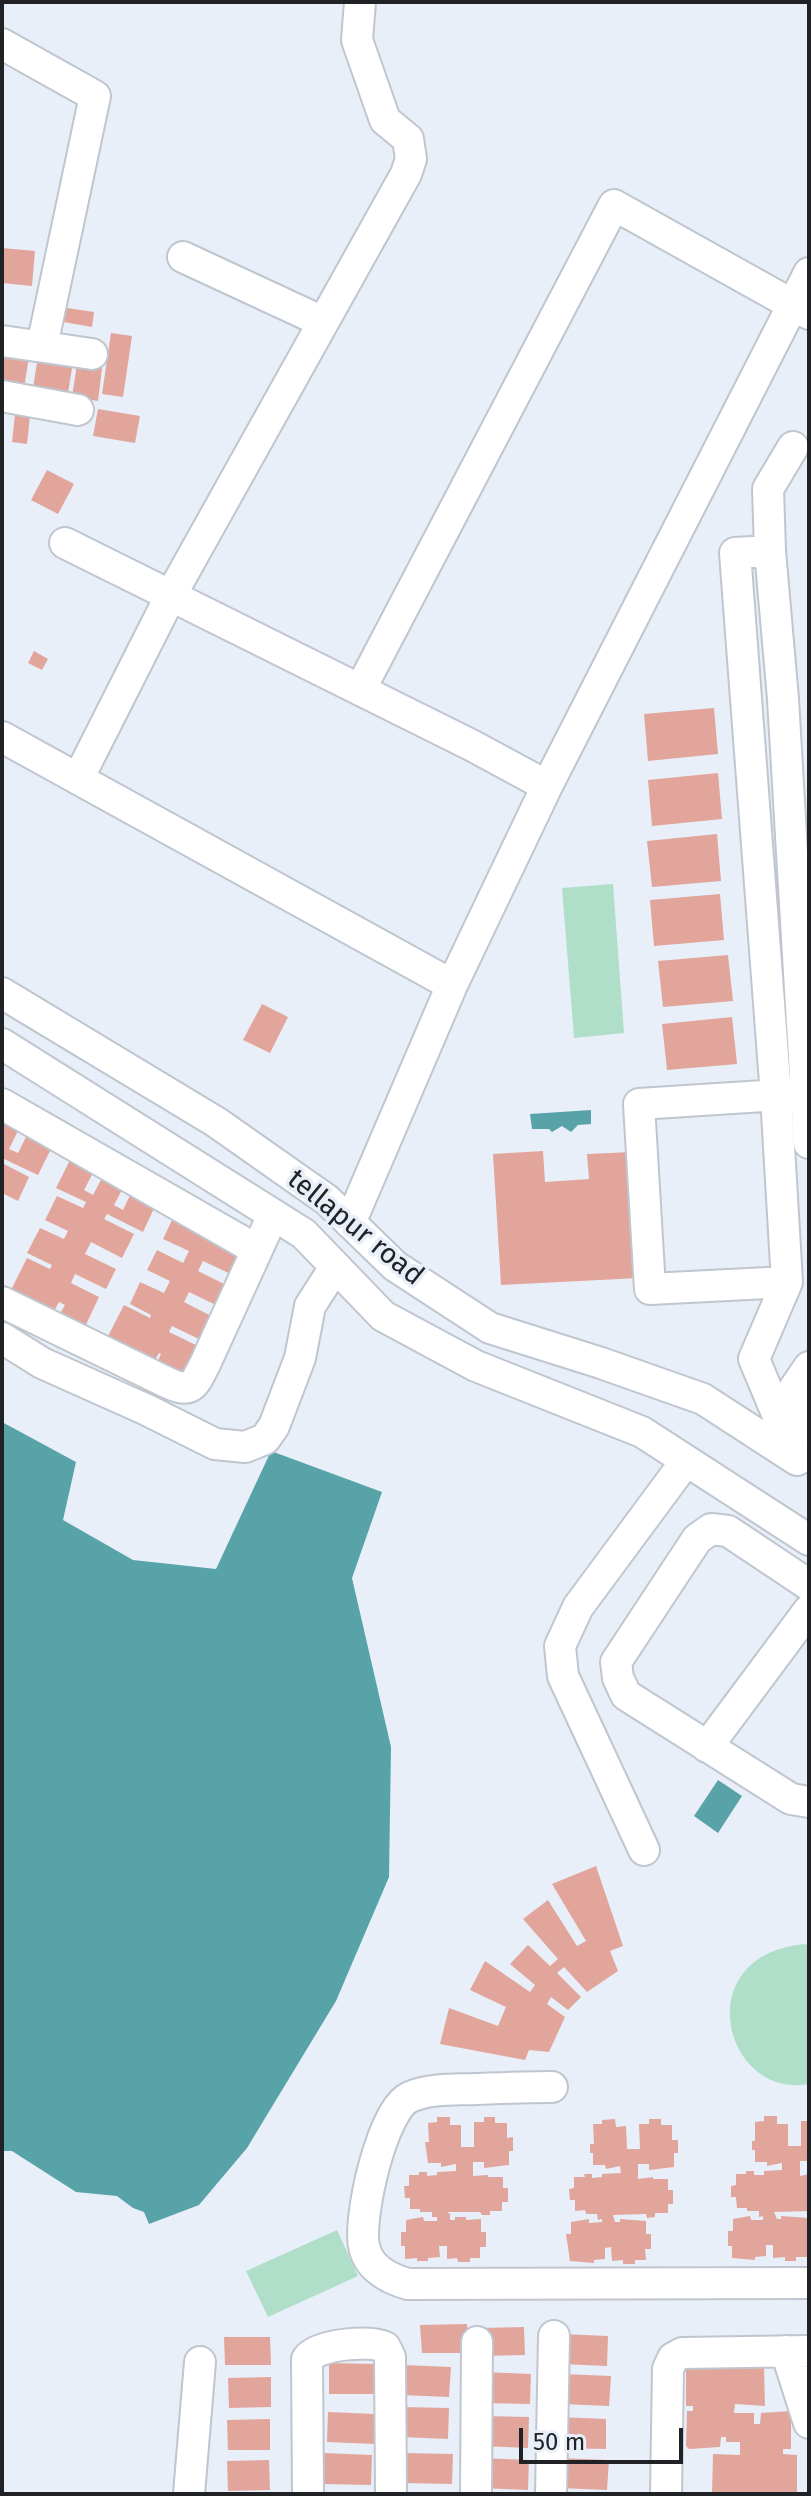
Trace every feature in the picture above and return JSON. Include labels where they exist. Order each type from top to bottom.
[{"type":"street","points":[[78,779],[171,595],[406,174],[411,159],[408,139],[385,120],[357,40],[360,2]]},
{"type":"street","points":[[2,44],[95,96],[42,346]]},
{"type":"street","points":[[360,690],[614,205],[801,310]]},
{"type":"street","points":[[183,257],[323,322]]},
{"type":"street","points":[[350,1223],[452,985],[547,786],[801,310],[809,273]]},
{"type":"street","points":[[2,341],[92,354]]},
{"type":"street","points":[[2,396],[78,410]]},
{"type":"street","points":[[793,447],[768,489],[770,551],[796,698],[797,1094],[787,1282],[754,1359],[802,1465]]},
{"type":"street","points":[[65,543],[547,786]]},
{"type":"street","points":[[770,551],[735,553],[746,701],[797,1094],[809,1143]]},
{"type":"street","points":[[746,701],[796,698]]},
{"type":"street","points":[[2,737],[452,985]]},
{"type":"street","name":"tellapur road","points":[[2,993],[216,1122],[327,1200],[395,1266],[490,1328],[703,1399],[802,1465]]},
{"type":"street","points":[[7,1058],[166,1147],[304,1234],[383,1316],[476,1366],[642,1432],[809,1540]]},
{"type":"street","points":[[787,1282],[650,1289],[639,1104],[797,1094]]},
{"type":"street","points":[[2,1104],[257,1250]]},
{"type":"street","points":[[166,1147],[192,1107]]},
{"type":"street","points":[[2,1302],[166,1382],[187,1389],[193,1386],[205,1364],[273,1215]]},
{"type":"street","points":[[2,1338],[42,1363],[215,1444],[245,1447],[265,1439],[274,1426],[300,1358],[310,1306],[335,1267]]},
{"type":"street","points":[[809,1367],[794,1389],[809,1431]]},
{"type":"street","points":[[644,1850],[563,1676],[560,1646],[578,1607],[686,1461]]},
{"type":"street","points":[[809,1585],[728,1531],[711,1529],[697,1539],[616,1662],[618,1678],[626,1695],[791,1799],[809,1802]]},
{"type":"street","points":[[707,1747],[809,1610]]},
{"type":"street","points":[[552,2087],[439,2090],[407,2098],[392,2115],[380,2142],[364,2217],[364,2248],[387,2278],[408,2284],[809,2283]]},
{"type":"street","points":[[551,2494],[554,2336]]},
{"type":"street","points":[[476,2494],[477,2342]]},
{"type":"street","points":[[308,2494],[307,2359],[312,2352],[333,2347],[375,2343],[385,2347],[390,2357],[391,2494]]},
{"type":"street","points":[[666,2494],[668,2369],[673,2358],[682,2353],[798,2351],[809,2423]]},
{"type":"street","points":[[189,2494],[200,2362]]},
{"type":"green space","points":[[613,884],[624,1033],[574,1038],[562,888]]},
{"type":"green space","points":[[809,1945],[809,2084],[780,2083],[756,2071],[739,2050],[731,2024],[732,1998],[743,1973],[767,1954]]},
{"type":"green space","points":[[337,2230],[358,2276],[268,2317],[246,2271]]},
{"type":"water","points":[[591,1110],[591,1124],[578,1125],[571,1132],[562,1126],[552,1132],[549,1129],[532,1129],[530,1114]]},
{"type":"water","points":[[2,1422],[76,1462],[63,1520],[133,1560],[216,1569],[271,1451],[382,1492],[352,1578],[391,1747],[389,1877],[336,2001],[247,2148],[199,2205],[149,2224],[144,2212],[117,2196],[76,2192],[12,2151],[2,2151]]},
{"type":"water","points":[[718,1780],[742,1796],[718,1833],[694,1816]]},
{"type":"building","points":[[2,248],[35,251],[32,286],[2,283]]},
{"type":"building","points":[[54,306],[94,312],[92,327],[52,320]]},
{"type":"building","points":[[111,333],[132,336],[123,397],[102,394]]},
{"type":"building","points":[[2,352],[29,357],[24,388],[2,384]]},
{"type":"building","points":[[38,356],[73,362],[68,393],[33,388]]},
{"type":"building","points":[[77,364],[102,368],[98,401],[72,397]]},
{"type":"building","points":[[98,409],[140,416],[135,443],[93,436]]},
{"type":"building","points":[[15,414],[30,416],[27,444],[12,442]]},
{"type":"building","points":[[47,470],[74,484],[58,514],[31,500]]},
{"type":"building","points":[[34,651],[48,659],[42,670],[28,663]]},
{"type":"building","points":[[714,708],[718,754],[648,761],[644,714]]},
{"type":"building","points":[[718,773],[722,819],[652,826],[648,780]]},
{"type":"building","points":[[717,834],[721,881],[652,887],[647,841]]},
{"type":"building","points":[[720,894],[724,940],[654,946],[650,900]]},
{"type":"building","points":[[728,955],[733,1001],[663,1007],[658,961]]},
{"type":"building","points":[[262,1004],[288,1017],[270,1053],[243,1040]]},
{"type":"building","points":[[732,1017],[737,1064],[667,1070],[662,1024]]},
{"type":"building","points":[[2,1115],[21,1125],[9,1149],[18,1153],[29,1131],[54,1143],[38,1175],[2,1158]]},
{"type":"building","points":[[543,1151],[545,1182],[589,1179],[587,1154],[633,1152],[639,1278],[501,1285],[493,1154]]},
{"type":"building","points":[[71,1158],[95,1169],[84,1190],[93,1195],[105,1172],[126,1182],[114,1205],[123,1210],[134,1187],[158,1200],[143,1232],[107,1214],[104,1219],[134,1234],[122,1258],[91,1242],[85,1254],[116,1269],[106,1289],[75,1274],[71,1283],[99,1297],[83,1331],[57,1319],[65,1305],[59,1302],[52,1315],[9,1294],[27,1258],[50,1269],[52,1265],[27,1253],[40,1228],[64,1239],[68,1231],[45,1220],[57,1196],[83,1208],[86,1202],[56,1188]]},
{"type":"building","points":[[2,1163],[29,1177],[18,1201],[2,1193]]},
{"type":"building","points":[[172,1220],[246,1256],[235,1276],[203,1261],[198,1271],[230,1287],[220,1307],[189,1292],[184,1302],[217,1319],[205,1342],[172,1326],[169,1332],[202,1348],[183,1384],[154,1370],[159,1353],[150,1369],[103,1346],[124,1305],[150,1318],[151,1315],[130,1304],[140,1282],[164,1293],[170,1281],[147,1270],[157,1250],[183,1263],[189,1251],[163,1239]]},
{"type":"building","points":[[596,1866],[623,1946],[610,1951],[618,1971],[587,1992],[564,1967],[557,1973],[581,1997],[568,2010],[551,1997],[547,2004],[565,2017],[549,2052],[529,2050],[525,2060],[440,2044],[449,2008],[498,2026],[506,2007],[470,1990],[485,1961],[530,1992],[535,1985],[510,1964],[528,1945],[550,1966],[558,1959],[523,1919],[548,1900],[577,1946],[586,1941],[552,1884]]},
{"type":"building","points":[[764,2116],[777,2116],[777,2124],[788,2124],[788,2146],[801,2146],[801,2121],[809,2121],[809,2161],[800,2161],[800,2176],[809,2174],[809,2211],[774,2212],[777,2219],[781,2216],[808,2218],[807,2257],[796,2257],[796,2261],[785,2261],[785,2257],[773,2258],[773,2245],[766,2245],[766,2256],[755,2257],[755,2260],[732,2258],[732,2246],[728,2246],[728,2231],[733,2231],[733,2219],[750,2216],[751,2220],[763,2220],[763,2216],[759,2217],[759,2211],[737,2208],[736,2197],[731,2197],[736,2174],[754,2171],[754,2175],[764,2175],[764,2171],[782,2170],[782,2163],[767,2166],[767,2162],[755,2162],[752,2141],[755,2141],[755,2122],[764,2121]]},
{"type":"building","points":[[437,2117],[450,2117],[450,2125],[461,2125],[461,2147],[474,2147],[474,2122],[484,2122],[484,2117],[495,2117],[495,2123],[507,2123],[507,2138],[513,2137],[509,2165],[484,2168],[484,2162],[473,2162],[473,2176],[503,2177],[503,2188],[508,2188],[508,2202],[502,2202],[502,2211],[490,2211],[490,2215],[447,2212],[450,2220],[455,2220],[455,2217],[481,2219],[481,2232],[486,2232],[486,2247],[480,2247],[480,2258],[470,2258],[470,2262],[447,2259],[447,2246],[439,2246],[440,2257],[428,2258],[428,2261],[405,2259],[405,2246],[401,2246],[401,2232],[406,2232],[406,2220],[423,2217],[424,2221],[437,2221],[437,2217],[432,2217],[432,2212],[410,2209],[410,2198],[405,2198],[404,2186],[409,2186],[409,2175],[427,2172],[427,2176],[456,2171],[456,2164],[441,2167],[441,2163],[428,2163],[425,2142],[429,2142],[428,2123],[437,2122]]},
{"type":"building","points":[[615,2119],[616,2127],[626,2126],[627,2149],[640,2149],[639,2124],[649,2124],[649,2119],[661,2119],[661,2125],[672,2125],[672,2140],[678,2140],[674,2167],[649,2170],[649,2164],[638,2164],[638,2179],[668,2179],[668,2190],[673,2190],[673,2204],[668,2204],[668,2213],[655,2213],[655,2217],[647,2218],[646,2214],[613,2215],[615,2222],[620,2222],[620,2219],[646,2221],[646,2234],[651,2234],[651,2249],[645,2249],[646,2260],[635,2260],[635,2264],[623,2264],[623,2260],[612,2261],[611,2247],[605,2248],[605,2259],[594,2260],[594,2263],[570,2261],[566,2234],[571,2234],[571,2222],[589,2219],[589,2223],[602,2222],[602,2219],[598,2220],[597,2214],[586,2214],[585,2210],[575,2211],[575,2200],[570,2200],[569,2189],[574,2188],[574,2177],[592,2174],[592,2178],[621,2173],[620,2166],[606,2169],[605,2165],[593,2165],[593,2153],[590,2153],[590,2144],[594,2144],[593,2124]]},
{"type":"building","points":[[467,2324],[468,2353],[422,2353],[420,2325]]},
{"type":"building","points":[[524,2327],[525,2355],[483,2356],[482,2328]]},
{"type":"building","points":[[561,2334],[608,2336],[607,2366],[560,2364]]},
{"type":"building","points":[[224,2337],[270,2337],[271,2365],[225,2365]]},
{"type":"building","points":[[329,2363],[376,2364],[376,2394],[329,2394]]},
{"type":"building","points":[[403,2365],[451,2367],[449,2397],[402,2395]]},
{"type":"building","points":[[686,2366],[764,2366],[765,2406],[735,2404],[734,2413],[754,2413],[754,2424],[760,2424],[761,2413],[791,2411],[791,2449],[783,2449],[783,2454],[797,2455],[797,2494],[712,2494],[713,2454],[740,2455],[740,2442],[726,2442],[726,2437],[721,2437],[720,2447],[689,2449],[686,2446],[687,2411],[693,2411],[693,2406],[686,2406]]},
{"type":"building","points":[[484,2372],[531,2374],[530,2404],[483,2403]]},
{"type":"building","points":[[563,2374],[611,2376],[609,2406],[562,2404]]},
{"type":"building","points":[[271,2377],[271,2407],[229,2408],[228,2378]]},
{"type":"building","points":[[402,2407],[449,2408],[448,2439],[401,2437]]},
{"type":"building","points":[[328,2412],[375,2414],[374,2444],[327,2442]]},
{"type":"building","points":[[482,2416],[529,2417],[528,2448],[481,2446]]},
{"type":"building","points":[[559,2417],[606,2419],[606,2449],[558,2448]]},
{"type":"building","points":[[270,2419],[270,2450],[228,2450],[227,2420]]},
{"type":"building","points":[[324,2453],[372,2455],[371,2485],[323,2484]]},
{"type":"building","points":[[405,2453],[453,2454],[452,2484],[404,2483]]},
{"type":"building","points":[[481,2458],[529,2460],[528,2490],[480,2488]]},
{"type":"building","points":[[561,2458],[609,2460],[607,2490],[560,2488]]},
{"type":"building","points":[[269,2460],[270,2490],[228,2491],[227,2461]]}]
